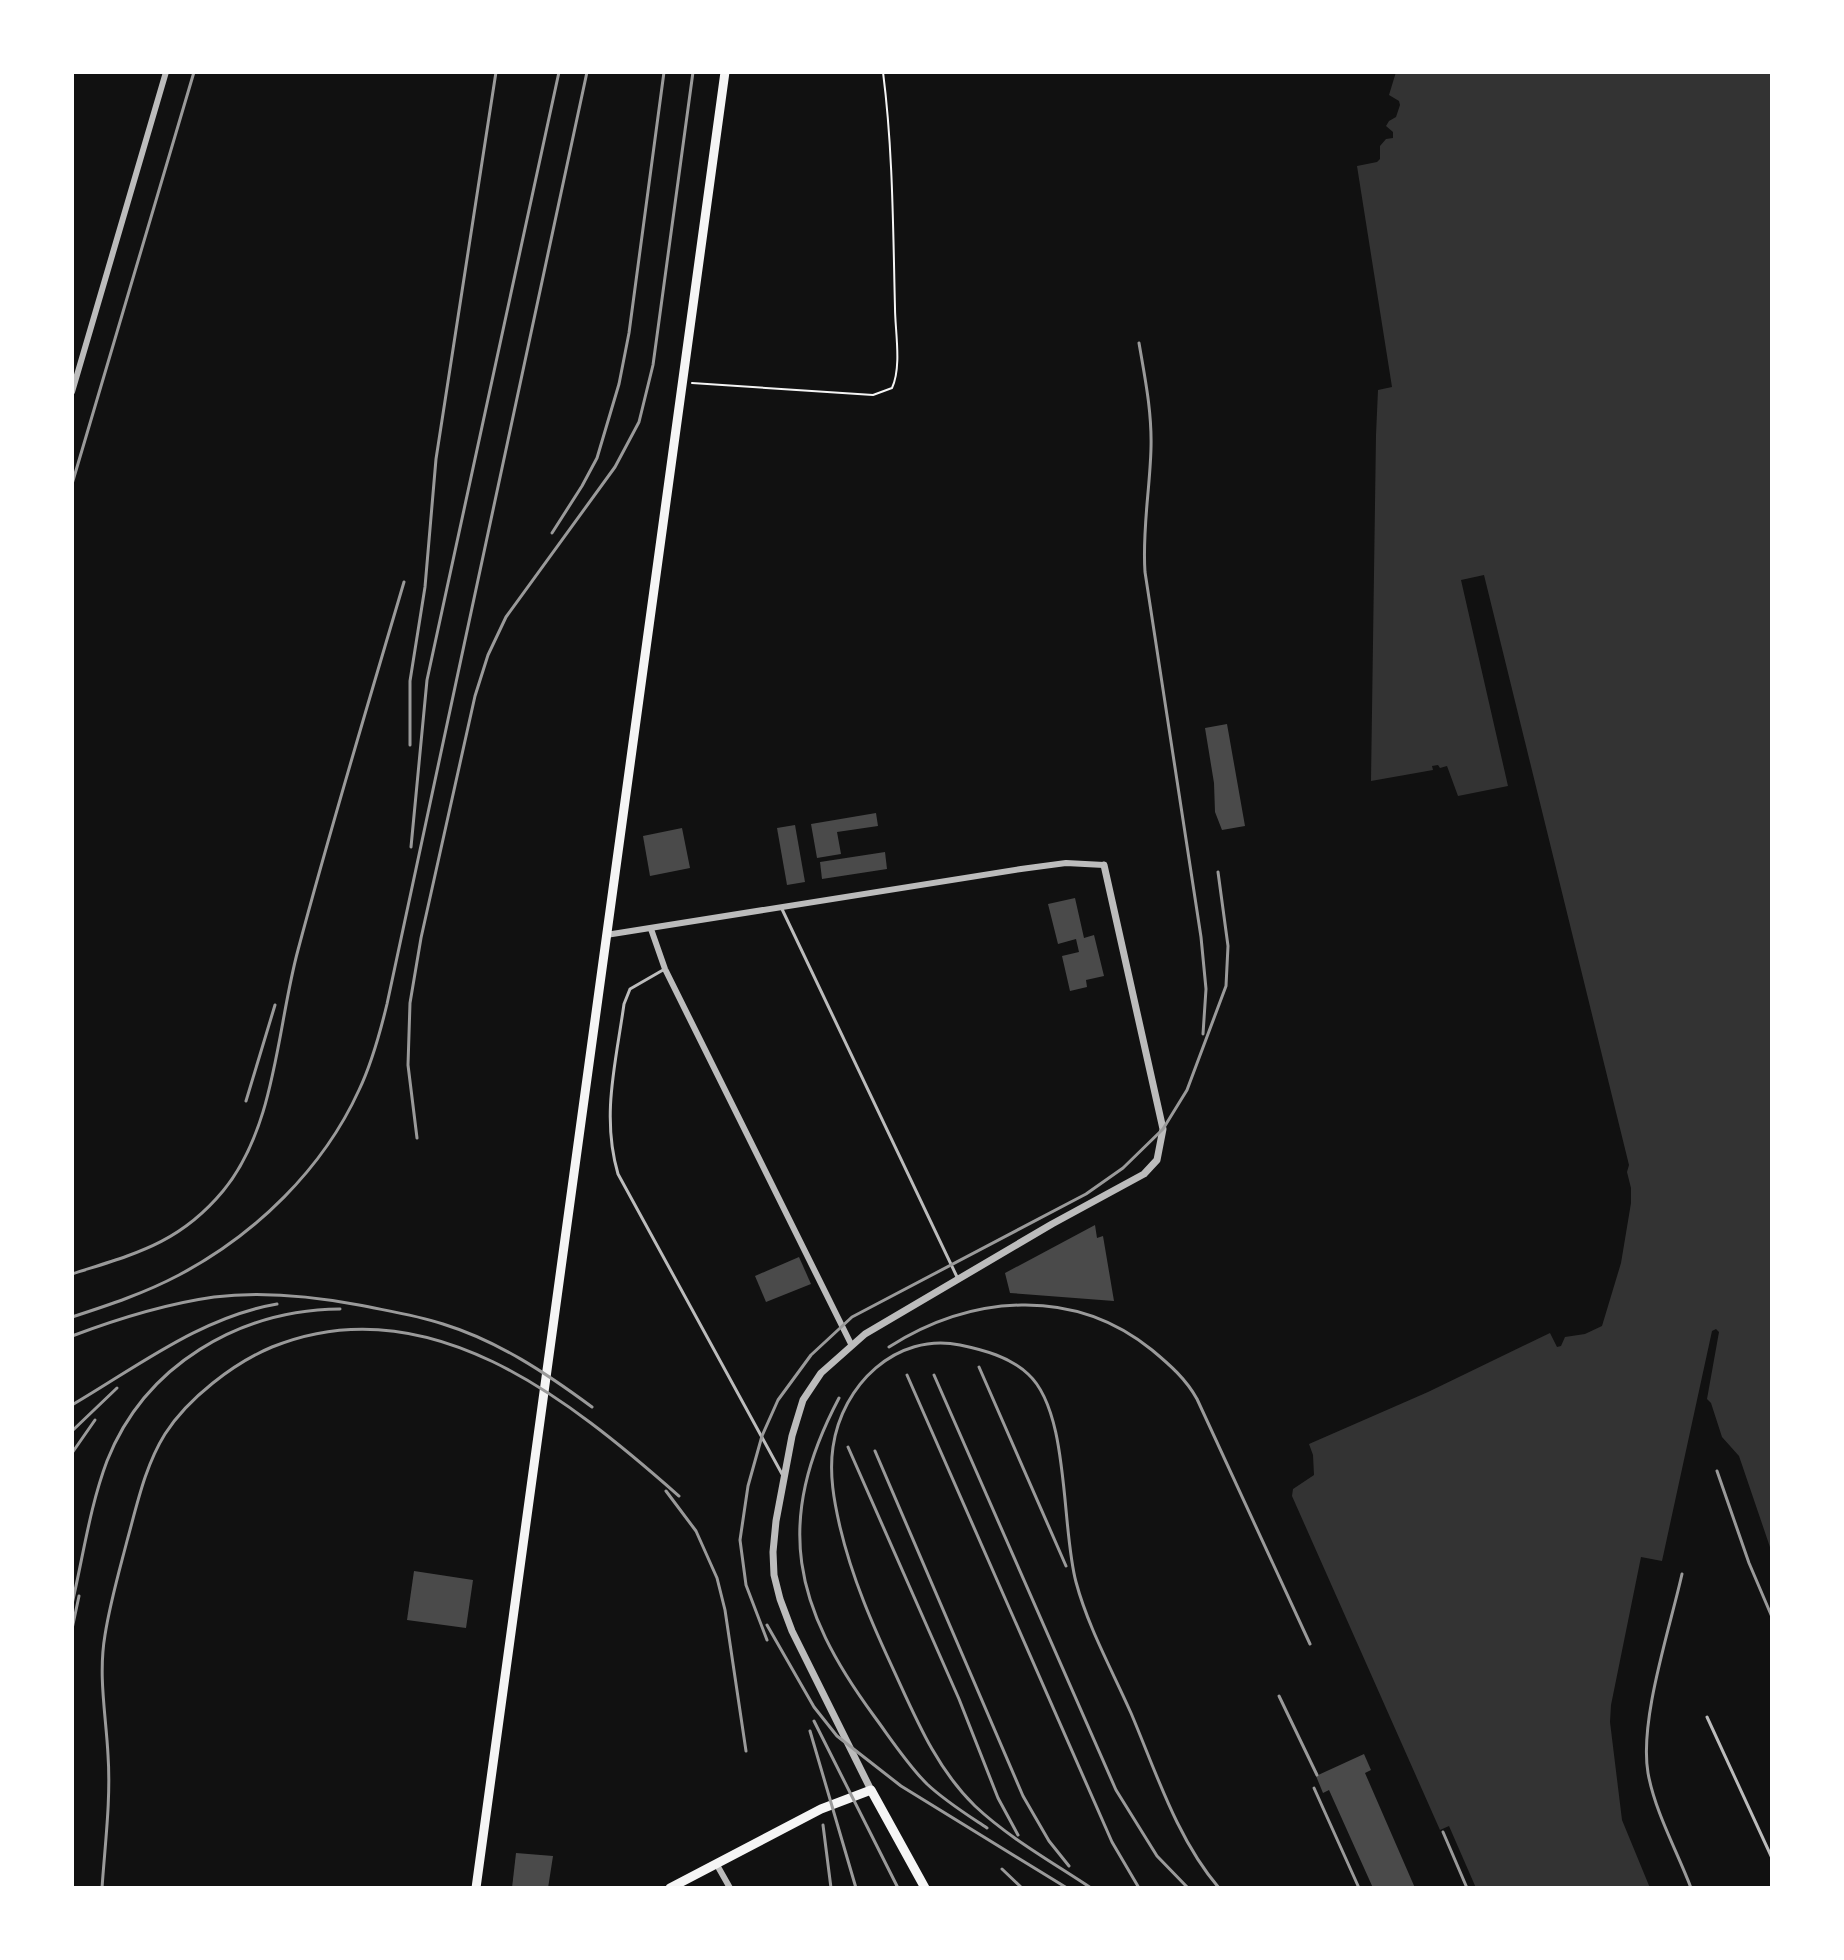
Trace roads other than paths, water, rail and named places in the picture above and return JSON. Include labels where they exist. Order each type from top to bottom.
[{"type":"main road","points":[[476,1888],[725,72]]},
{"type":"main road","points":[[670,1888],[821,1809],[871,1790],[925,1888]]},
{"type":"street","points":[[72,392],[166,72]]},
{"type":"street","points":[[606,935],[1066,863],[1104,865],[1163,1129],[1160,1152],[1152,1168],[908,1306],[851,1344],[821,1373],[803,1400],[792,1436],[773,1552],[780,1599],[808,1665],[871,1790]]},
{"type":"street","points":[[651,929],[665,969],[851,1344]]},
{"type":"street","points":[[717,1865],[730,1888]]},
{"type":"lane","points":[[781,906],[958,1279]]},
{"type":"lane","points":[[665,969],[630,989],[624,1004],[608,1118],[610,1146],[618,1174],[783,1477]]},
{"type":"lane","points":[[1707,1717],[1772,1858]]},
{"type":"railway","points":[[72,484],[194,72]]},
{"type":"railway","points":[[410,745],[410,681],[425,587],[436,459],[496,72]]},
{"type":"railway","points":[[411,847],[427,680],[559,72]]},
{"type":"railway","points":[[72,1317],[140,1293],[179,1275],[207,1259],[260,1220],[306,1173],[326,1147],[364,1080],[387,1004],[587,72]]},
{"type":"railway","points":[[552,533],[597,458],[619,384],[629,333],[664,72]]},
{"type":"railway","points":[[417,1138],[408,1065],[410,1003],[421,938],[475,696],[488,655],[506,617],[615,467],[639,422],[653,365],[693,72]]},
{"type":"railway","points":[[1139,343],[1151,435],[1145,572],[1201,937],[1206,989],[1203,1034]]},
{"type":"railway","points":[[72,1274],[154,1245],[190,1224],[223,1191],[241,1165],[264,1107],[298,950],[404,582]]},
{"type":"railway","points":[[767,1640],[746,1585],[740,1540],[748,1486],[762,1436],[778,1400],[811,1355],[852,1317],[1086,1194],[1123,1168],[1163,1129],[1187,1090],[1226,986],[1228,946],[1218,872]]},
{"type":"railway","points":[[246,1101],[275,1005]]},
{"type":"railway","points":[[72,1336],[142,1313],[214,1297],[287,1295],[323,1299],[433,1321],[483,1339],[521,1359],[592,1407]]},
{"type":"railway","points":[[72,1405],[196,1332],[222,1320],[277,1304]]},
{"type":"railway","points":[[889,1347],[954,1317],[987,1308],[1022,1305],[1056,1307],[1089,1315],[1121,1329],[1152,1350],[1183,1379],[1197,1399],[1310,1644]]},
{"type":"railway","points":[[72,1604],[101,1478],[124,1427],[145,1397],[171,1371],[200,1349],[232,1332],[303,1312],[340,1309]]},
{"type":"railway","points":[[102,1888],[109,1788],[102,1665],[115,1588],[142,1486],[158,1446],[186,1407],[228,1372],[272,1347],[329,1331],[386,1330],[440,1341],[492,1362],[543,1390],[591,1423],[679,1496]]},
{"type":"railway","points":[[1091,1888],[1002,1829],[975,1806],[950,1776],[911,1709],[871,1620],[851,1565],[838,1517],[832,1477],[838,1424],[860,1384],[894,1355],[914,1347],[937,1343],[960,1345],[996,1355],[1021,1368],[1042,1392],[1058,1442],[1071,1559],[1081,1599],[1179,1827],[1219,1888]]},
{"type":"railway","points":[[979,1367],[1066,1566]]},
{"type":"railway","points":[[907,1375],[1112,1842],[1139,1888]]},
{"type":"railway","points":[[934,1375],[1116,1790],[1157,1856],[1188,1888]]},
{"type":"railway","points":[[72,1431],[117,1388]]},
{"type":"railway","points":[[839,1398],[818,1443],[805,1485],[800,1525],[802,1563],[810,1600],[847,1676],[906,1760],[934,1790],[987,1828]]},
{"type":"railway","points":[[72,1453],[95,1420]]},
{"type":"railway","points":[[848,1447],[959,1699],[998,1798],[1018,1835]]},
{"type":"railway","points":[[875,1451],[1023,1796],[1049,1841],[1069,1866]]},
{"type":"railway","points":[[1717,1471],[1749,1563],[1772,1617]]},
{"type":"railway","points":[[666,1491],[696,1531],[717,1578],[725,1610],[746,1751]]},
{"type":"railway","points":[[1682,1574],[1652,1701],[1646,1751],[1656,1802],[1691,1888]]},
{"type":"railway","points":[[72,1629],[79,1596]]},
{"type":"railway","points":[[767,1625],[814,1707],[837,1736],[901,1786],[1067,1888]]},
{"type":"railway","points":[[1279,1696],[1317,1775]]},
{"type":"railway","points":[[814,1721],[898,1888]]},
{"type":"railway","points":[[810,1731],[856,1888]]},
{"type":"railway","points":[[1314,1788],[1359,1888]]},
{"type":"railway","points":[[823,1825],[831,1888]]},
{"type":"railway","points":[[1443,1832],[1467,1888]]},
{"type":"railway","points":[[1002,1869],[1022,1888]]}]
